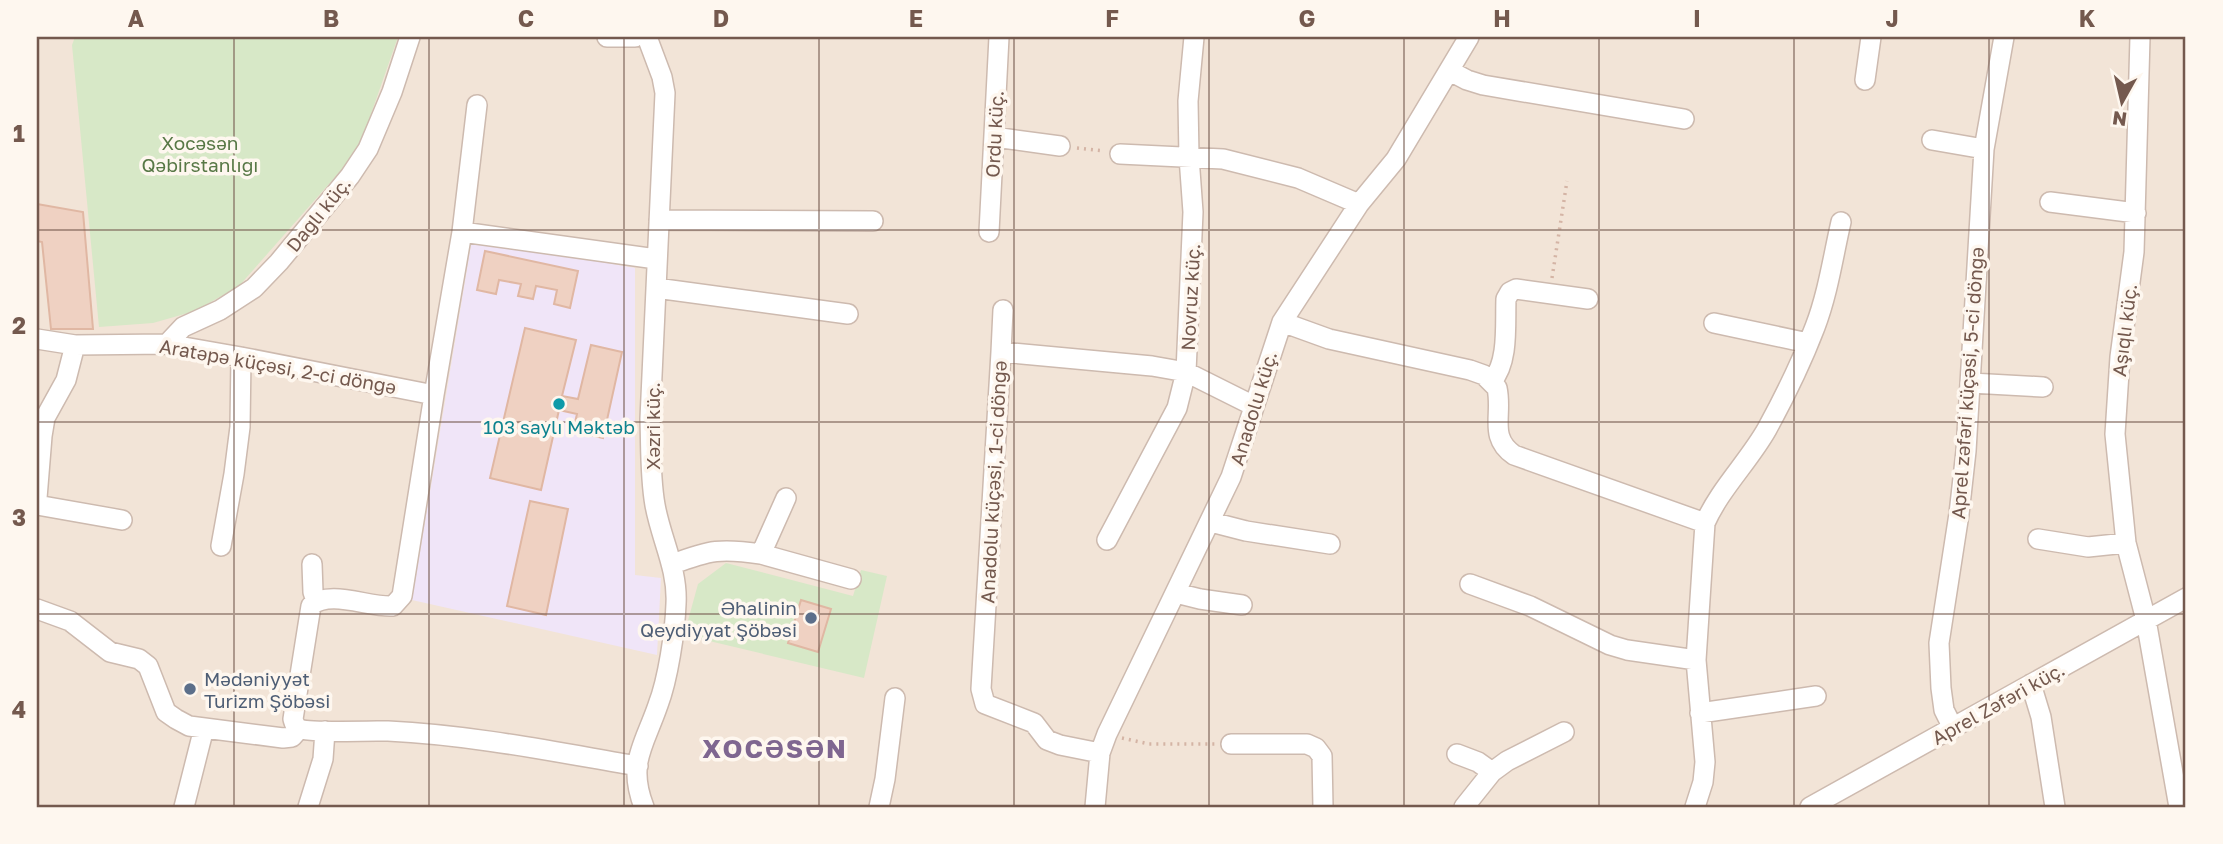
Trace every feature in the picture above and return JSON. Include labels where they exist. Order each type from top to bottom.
[{"type":"street","name":"Dağlı küç.","points":[[167,344],[183,327],[220,310],[254,288],[350,176],[368,149],[392,92],[410,37]]},
{"type":"street","points":[[607,37],[635,37]]},
{"type":"street","name":"Xəzri küç.","points":[[644,807],[635,778],[639,748],[659,705],[676,606],[673,564],[661,532],[651,468],[650,419],[665,93],[647,37]]},
{"type":"street","name":"Ordu küç.","points":[[989,232],[999,37]]},
{"type":"street","name":"Novruz küç.","points":[[1107,540],[1177,408],[1186,372],[1194,212],[1188,101],[1194,37]]},
{"type":"street","name":"Anadolu küç.","points":[[1095,807],[1103,743],[1211,522],[1241,452],[1282,322],[1359,204],[1396,159],[1469,37]]},
{"type":"street","points":[[1866,80],[1871,37]]},
{"type":"street","name":"Aprel zəfəri küçəsi, 5-ci döngə","points":[[1953,728],[1944,710],[1939,643],[1959,514],[1971,383],[1984,149],[2004,37]]},
{"type":"street","name":"Aşıqlı küç.","points":[[2140,37],[2134,252],[2116,392],[2115,435],[2126,543],[2146,620],[2179,807]]},
{"type":"street","points":[[1450,71],[1483,85],[1684,119]]},
{"type":"street","points":[[316,601],[335,599],[393,607],[402,596],[462,232],[477,105]]},
{"type":"street","points":[[994,137],[1060,146]]},
{"type":"street","points":[[1932,140],[1984,149]]},
{"type":"street","points":[[1120,153],[1223,159],[1298,178],[1359,204]]},
{"type":"street","points":[[2050,202],[2136,213]]},
{"type":"street","points":[[659,220],[873,221]]},
{"type":"street","points":[[1695,807],[1703,782],[1705,762],[1696,660],[1705,523],[1712,507],[1767,429],[1808,343],[1825,294],[1841,222]]},
{"type":"street","points":[[462,232],[649,258]]},
{"type":"street","points":[[656,288],[848,314]]},
{"type":"street","points":[[1492,381],[1502,362],[1506,299],[1510,292],[1516,289],[1588,299]]},
{"type":"street","points":[[1001,352],[1003,310]]},
{"type":"street","points":[[1282,322],[1329,339],[1470,370],[1492,381],[1499,395],[1498,435],[1502,447],[1514,455],[1705,523]]},
{"type":"street","points":[[1714,323],[1808,343]]},
{"type":"street","name":"Aratəpə küçəsi, 2-ci döngə","points":[[37,339],[75,345],[167,344],[435,395]]},
{"type":"street","points":[[37,498],[41,422],[66,380],[75,345]]},
{"type":"street","name":"Anadolu küçəsi, 1-ci döngə","points":[[1103,743],[1060,745],[1047,740],[1034,723],[985,704],[981,689],[1001,352],[1152,366],[1186,372],[1254,406]]},
{"type":"street","points":[[221,546],[240,427],[241,357]]},
{"type":"street","points":[[1971,383],[2043,387]]},
{"type":"street","points":[[761,554],[786,498]]},
{"type":"street","points":[[37,505],[122,520]]},
{"type":"street","points":[[1211,522],[1246,531],[1330,544]]},
{"type":"street","points":[[2038,539],[2088,547],[2126,543]]},
{"type":"street","points":[[673,564],[705,552],[732,550],[761,554],[851,579]]},
{"type":"street","points":[[312,564],[316,601]]},
{"type":"street","points":[[1470,584],[1530,606],[1610,645],[1696,660]]},
{"type":"street","points":[[1177,593],[1242,605]]},
{"type":"street","name":"Aprel Zəfəri küç.","points":[[1810,807],[1837,800],[1953,728],[2186,598]]},
{"type":"street","points":[[316,601],[308,614],[293,719],[299,729],[438,735],[638,766]]},
{"type":"street","points":[[37,609],[70,621],[110,652],[139,659],[148,666],[166,712],[189,726],[283,738],[292,737],[299,729]]},
{"type":"street","points":[[2031,684],[2041,717],[2055,807]]},
{"type":"street","points":[[1700,713],[1816,696]]},
{"type":"street","points":[[879,807],[895,698]]},
{"type":"street","points":[[184,807],[204,728]]},
{"type":"street","points":[[308,807],[323,759],[326,731]]},
{"type":"street","points":[[1464,807],[1492,772],[1507,761],[1564,732]]},
{"type":"street","points":[[1231,744],[1307,744],[1316,748],[1322,755],[1323,807]]},
{"type":"street","points":[[1457,754],[1478,762],[1492,772]]},
{"type":"path","points":[[1060,146],[1120,153]]},
{"type":"path","points":[[1550,294],[1567,181]]},
{"type":"path","points":[[1103,743],[1231,744]]},
{"type":"shaded area","name":"XOCƏSƏN","points":[[37,37],[2186,37],[2186,807],[37,807]]},
{"type":"shaded area","points":[[472,239],[635,268],[635,575],[661,578],[657,655],[412,600]]},
{"type":"green space","name":"Xocəsən Qəbirstanlığı","points":[[75,37],[398,37],[358,151],[239,286],[195,311],[153,323],[99,327],[72,45]]},
{"type":"green space","points":[[726,563],[853,596],[861,570],[887,576],[864,678],[684,635],[698,584]]},
{"type":"building","points":[[37,204],[83,212],[93,329],[51,329],[42,242],[37,241]]},
{"type":"building","points":[[485,251],[578,271],[570,308],[554,304],[557,290],[536,286],[533,299],[518,296],[521,284],[499,280],[496,294],[477,290]]},
{"type":"building","name":"103 saylı Məktəb","points":[[525,328],[576,340],[562,396],[578,399],[591,345],[622,352],[603,438],[573,431],[577,414],[559,410],[541,490],[490,478]]},
{"type":"building","points":[[530,501],[568,509],[546,615],[507,606]]},
{"type":"building","points":[[801,600],[831,609],[818,652],[788,643]]},
{"type":"place","name":"103 saylı Məktəb","points":[[559,404]]},
{"type":"place","name":"Əhalinin Qeydiyyat Şöbəsi","points":[[811,618]]},
{"type":"place","name":"Mədəniyyət Turizm Şöbəsi","points":[[190,689]]},
{"type":"district","name":"XOCƏSƏN","points":[[775,748]]}]
